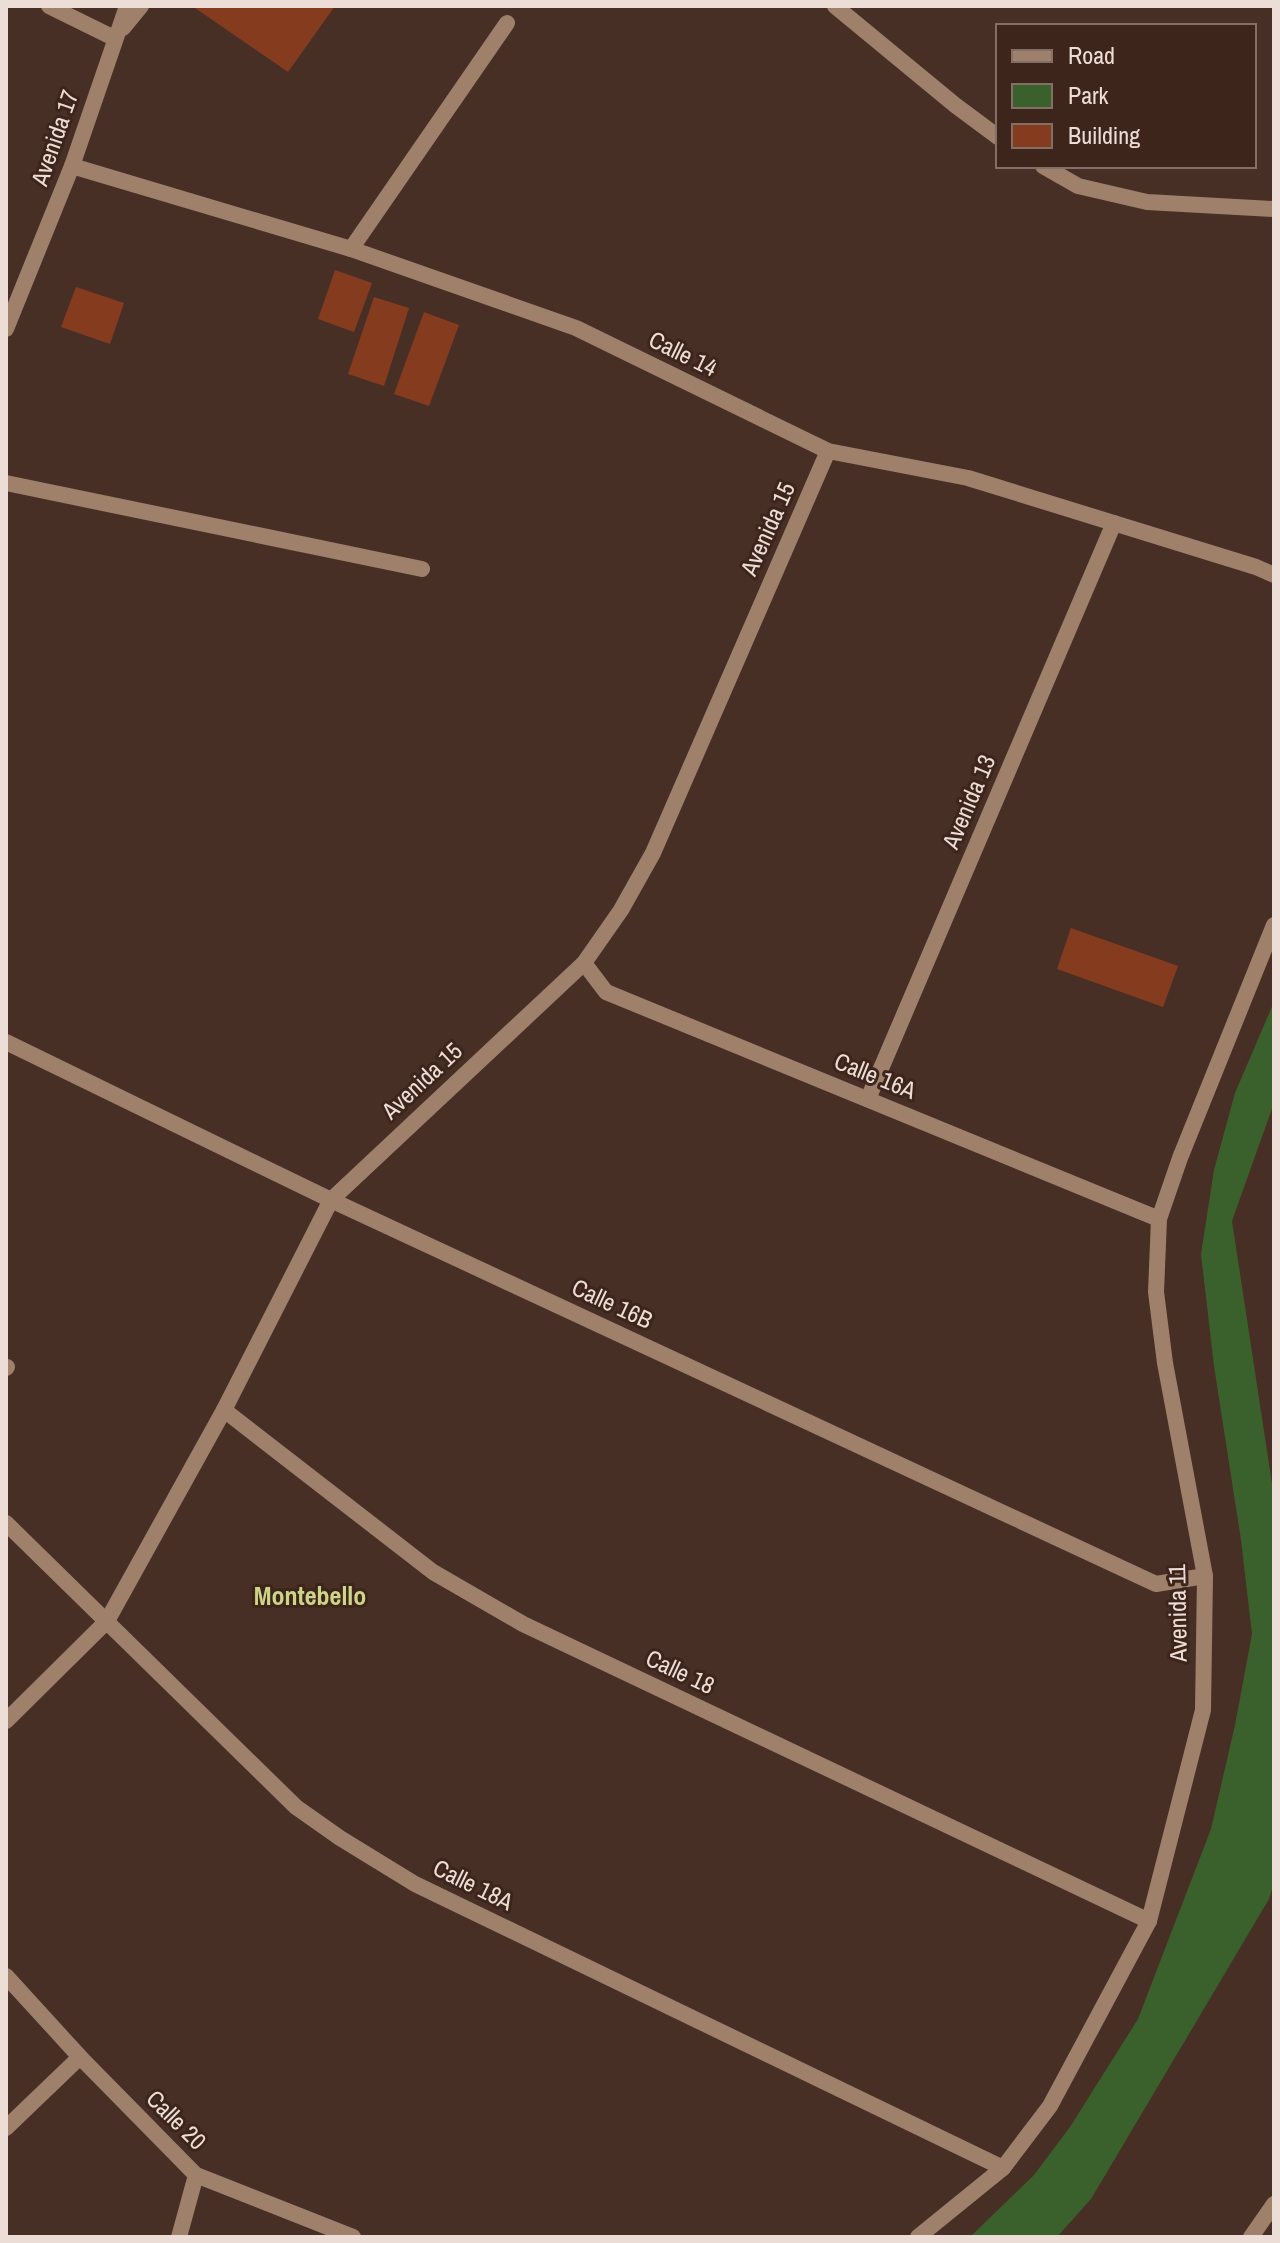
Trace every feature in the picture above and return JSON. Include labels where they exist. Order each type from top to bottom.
[{"type":"street","points":[[49,6],[114,38],[141,6]]},
{"type":"street","name":"Avenida 17","points":[[6,329],[72,166],[127,6]]},
{"type":"street","points":[[835,6],[996,136]]},
{"type":"street","points":[[351,249],[507,23]]},
{"type":"street","name":"Calle 14","points":[[72,166],[351,249],[576,328],[828,451],[968,478],[1274,575]]},
{"type":"street","points":[[1046,168],[1078,186],[1147,202],[1274,209]]},
{"type":"street","name":"Avenida 15","points":[[6,1721],[107,1621],[224,1410],[331,1200],[584,963],[621,910],[653,853],[828,451]]},
{"type":"street","points":[[6,483],[422,569]]},
{"type":"street","name":"Avenida 13","points":[[868,1099],[1114,523]]},
{"type":"street","name":"Avenida 11","points":[[918,2237],[1003,2168],[1050,2106],[1149,1921],[1203,1710],[1205,1576],[1165,1363],[1156,1292],[1159,1219],[1180,1158],[1274,925]]},
{"type":"street","name":"Calle 16A","points":[[584,963],[606,992],[1159,1219]]},
{"type":"street","name":"Calle 16B","points":[[6,1042],[331,1200],[1156,1584],[1205,1576]]},
{"type":"street","name":"Calle 18","points":[[224,1410],[433,1572],[523,1624],[1149,1921]]},
{"type":"street","name":"Calle 18A","points":[[6,1523],[296,1807],[340,1838],[415,1884],[1003,2168]]},
{"type":"street","name":"Calle 20","points":[[6,1976],[80,2057],[196,2175],[353,2237]]},
{"type":"street","points":[[6,2128],[80,2057]]},
{"type":"street","points":[[179,2237],[196,2175]]},
{"type":"street","points":[[1251,2237],[1274,2204]]},
{"type":"green space","points":[[1274,1002],[1274,1103],[1232,1221],[1274,1497],[1274,1882],[1269,1899],[1091,2199],[1057,2237],[970,2237],[1034,2175],[1070,2127],[1138,2019],[1211,1829],[1252,1634],[1201,1254],[1214,1170],[1235,1093]]},
{"type":"building","points":[[335,6],[288,72],[195,8]]},
{"type":"building","points":[[335,270],[372,283],[354,332],[318,319]]},
{"type":"building","points":[[76,287],[124,303],[110,344],[61,327]]},
{"type":"building","points":[[374,297],[409,308],[384,386],[348,374]]},
{"type":"building","points":[[424,312],[459,325],[429,406],[394,394]]},
{"type":"building","points":[[1071,928],[1178,966],[1163,1007],[1057,969]]},
{"type":"district","name":"Montebello","points":[[310,1596]]}]
